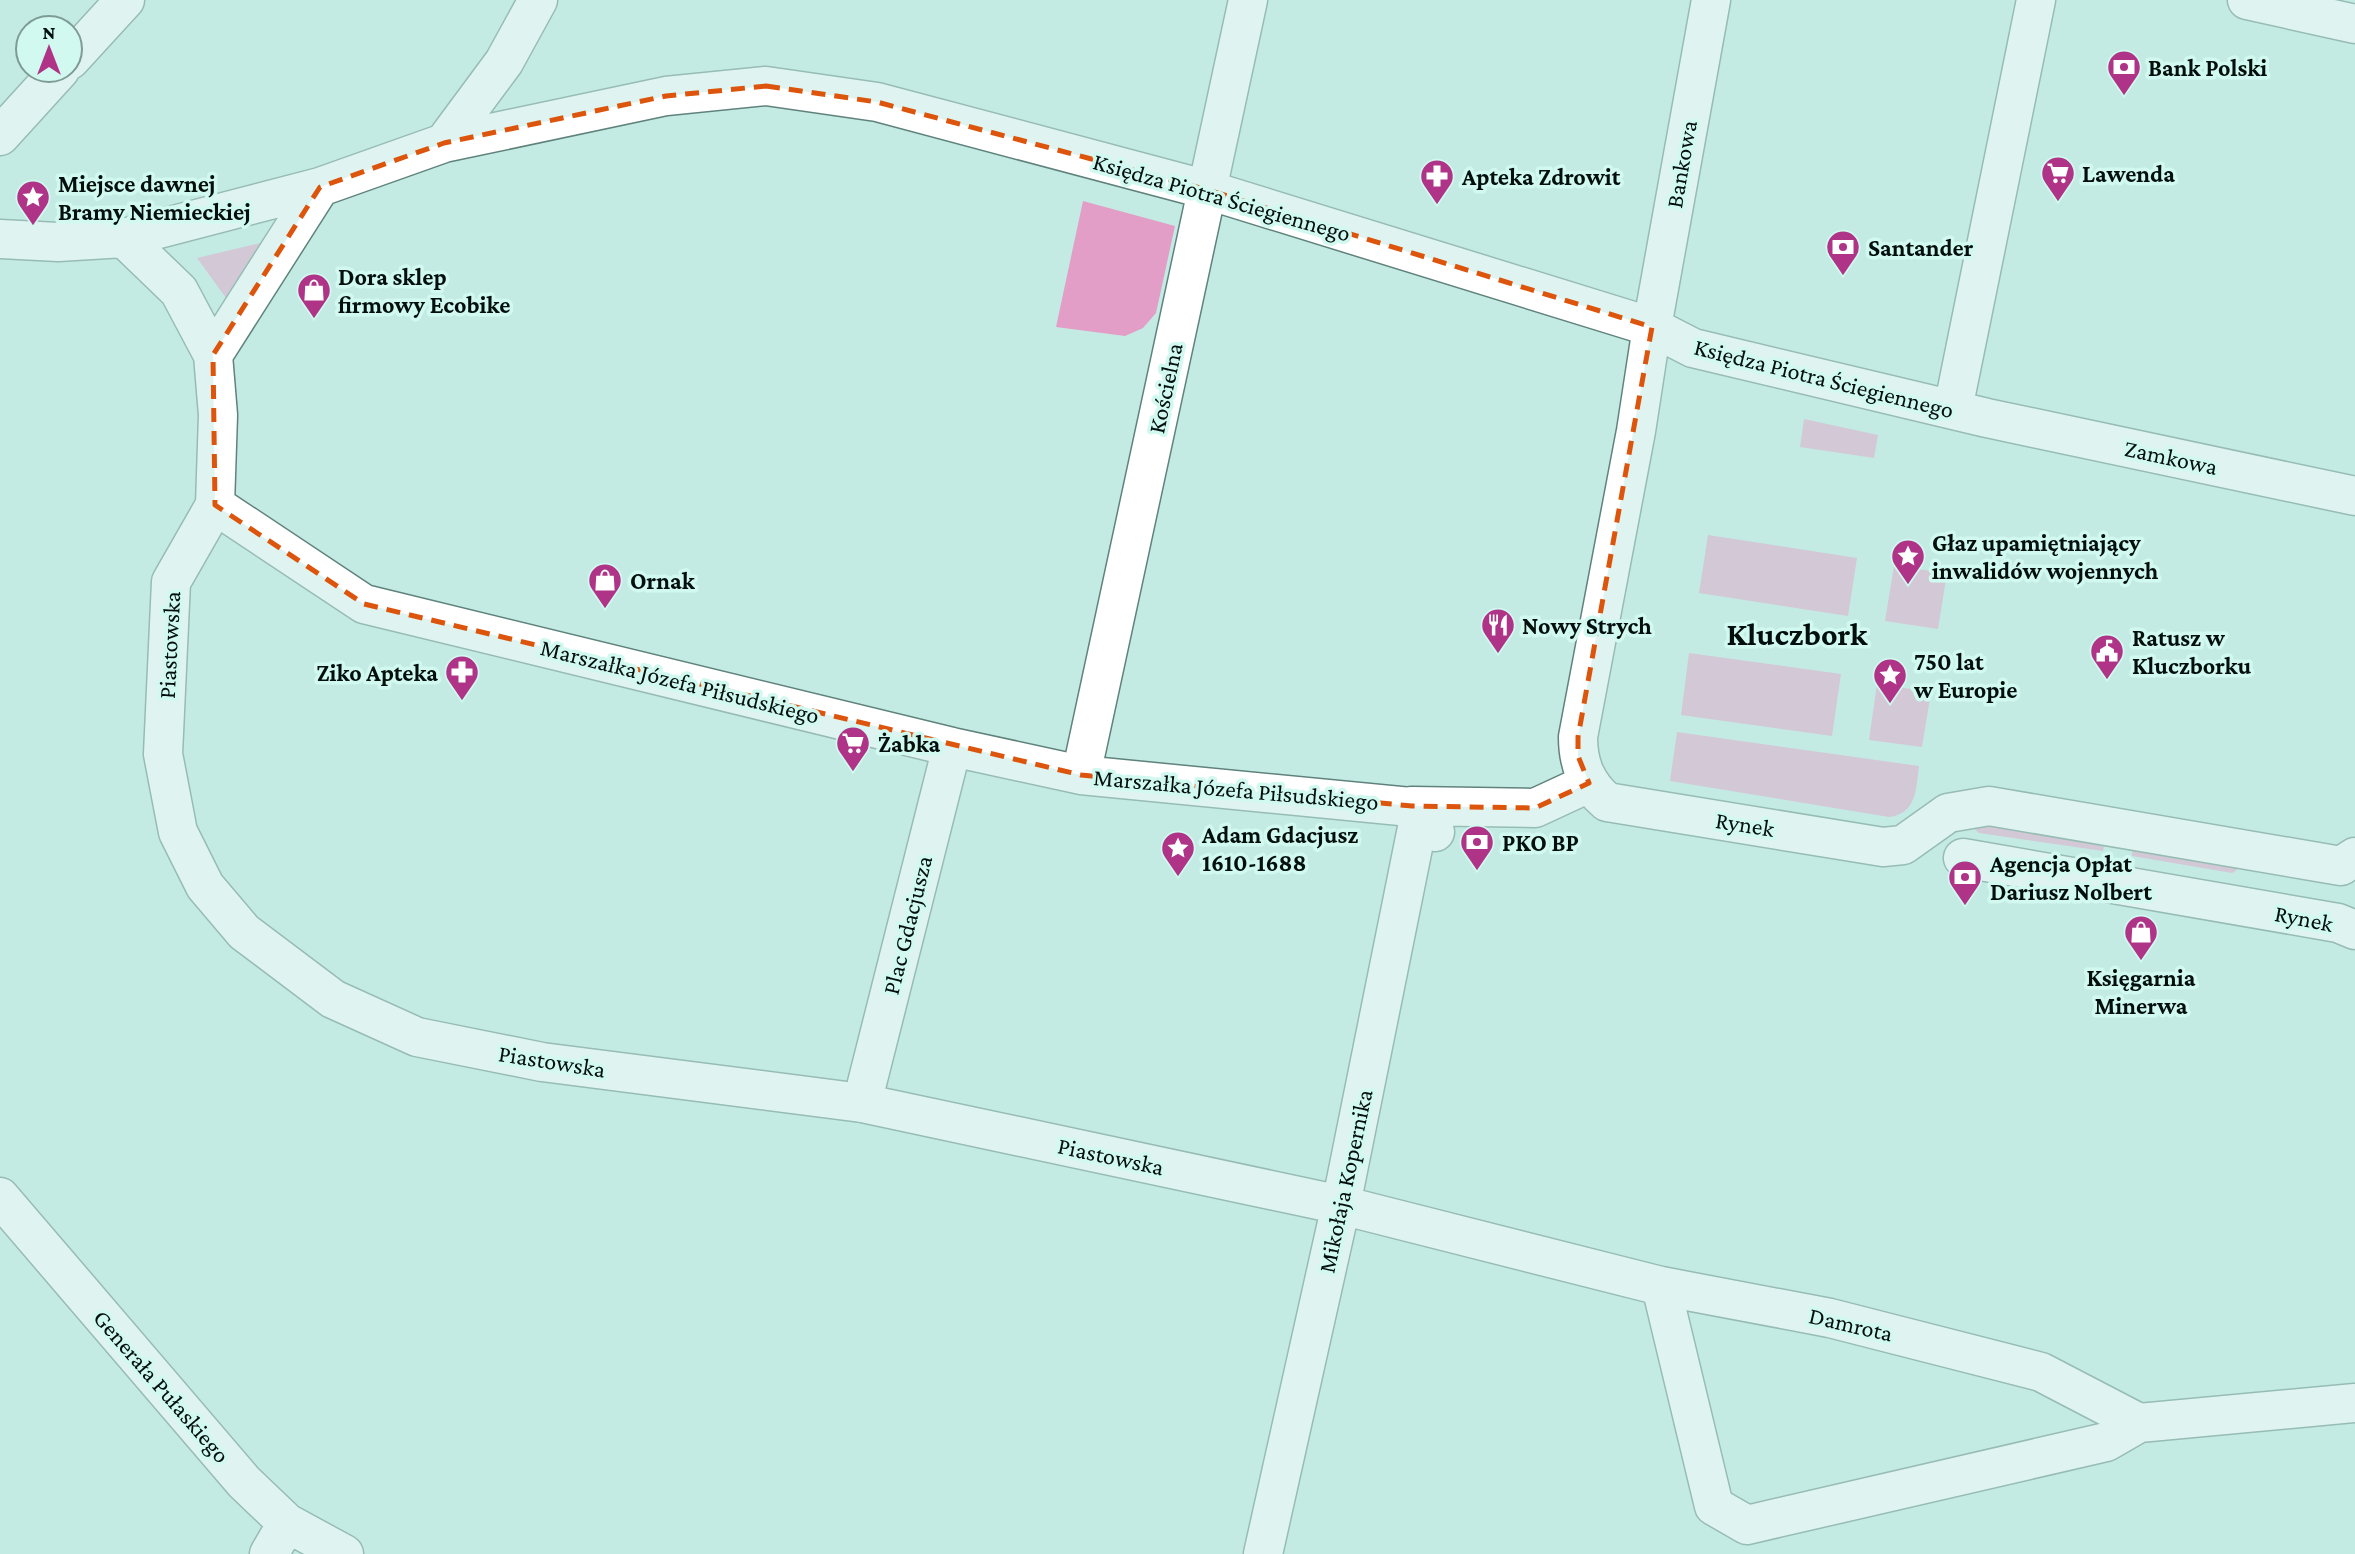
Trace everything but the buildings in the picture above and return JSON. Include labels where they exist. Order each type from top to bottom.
[{"type":"street","points":[[84,45],[125,0]]},
{"type":"street","points":[[444,143],[504,62],[538,0]]},
{"type":"street","name":"Kościelna","points":[[1081,775],[1248,0]]},
{"type":"street","name":"Bankowa","points":[[1652,327],[1711,0]]},
{"type":"street","points":[[1970,413],[2036,0]]},
{"type":"street","points":[[2248,0],[2355,24]]},
{"type":"street","points":[[0,136],[48,84]]},
{"type":"street","name":"Księdza Piotra Ściegiennego","points":[[0,239],[58,242],[124,238],[320,187],[444,143],[666,96],[766,86],[877,103],[1208,190],[1652,327],[1693,348],[1970,413]]},
{"type":"street","points":[[213,355],[320,187]]},
{"type":"street","points":[[124,238],[179,291],[213,355],[218,415],[215,505]]},
{"type":"street","points":[[1589,783],[1578,756],[1578,737],[1636,431],[1652,327]]},
{"type":"street","name":"Zamkowa","points":[[1970,413],[2355,496]]},
{"type":"street","name":"Marszałka Józefa Piłsudskiego","points":[[215,505],[364,604],[952,747],[1081,775],[1423,815],[1535,807],[1589,783]]},
{"type":"street","name":"Piastowska","points":[[215,505],[171,582],[163,754],[178,832],[205,886],[244,932],[333,999],[417,1037],[542,1062],[862,1103],[1341,1205]]},
{"type":"street","name":"Plac Gdacjusza","points":[[862,1103],[952,747]]},
{"type":"street","name":"Rynek","points":[[1589,783],[1607,802],[1883,847],[1903,845],[1948,813],[1989,806],[2341,866],[2355,857]]},
{"type":"street","name":"Mikołaja Kopernika","points":[[1263,1554],[1341,1205],[1423,815]]},
{"type":"street","name":"Rynek","points":[[1963,858],[2338,923],[2355,930]]},
{"type":"street","name":"Generała Pułaskiego","points":[[0,1197],[244,1482],[278,1538],[344,1554]]},
{"type":"street","name":"Damrota","points":[[1341,1205],[1661,1286],[1830,1318],[2041,1372],[2139,1423]]},
{"type":"street","points":[[1661,1286],[1714,1506],[1747,1525],[2106,1442],[2139,1423],[2355,1403]]},
{"type":"highlighted area","points":[[766,86],[877,102],[1208,190],[1652,327],[1578,737],[1578,756],[1589,783],[1535,808],[1412,806],[1081,775],[364,604],[215,505],[213,355],[320,187],[444,143],[666,96]]},
{"type":"shaded area","points":[[1083,201],[1175,226],[1156,313],[1143,328],[1125,336],[1056,327]]},
{"type":"shaded area","points":[[260,243],[226,298],[197,258]]},
{"type":"shaded area","points":[[1804,419],[1878,435],[1874,458],[1800,447]]},
{"type":"shaded area","points":[[1708,535],[1857,558],[1848,616],[1699,593]]},
{"type":"shaded area","points":[[1894,566],[1947,573],[1938,629],[1885,621]]},
{"type":"shaded area","points":[[1689,653],[1841,674],[1832,736],[1681,715]]},
{"type":"shaded area","points":[[1877,684],[1931,692],[1922,747],[1869,740]]},
{"type":"shaded area","points":[[1677,732],[1919,766],[1916,791],[1905,811],[1889,817],[1670,781]]},
{"type":"shaded area","points":[[1977,820],[2106,836],[2103,851],[1979,833],[1972,827]]},
{"type":"shaded area","points":[[2133,840],[2238,866],[2237,870],[2232,873],[2132,856]]},
{"type":"place","name":"Bank Polski","points":[[2124,97]]},
{"type":"place","name":"Lawenda","points":[[2058,203]]},
{"type":"place","name":"Apteka Zdrowit","points":[[1437,206]]},
{"type":"place","name":"Miejsce dawnej Bramy Niemieckiej","points":[[33,227]]},
{"type":"place","name":"Santander","points":[[1843,277]]},
{"type":"place","name":"Dora sklep firmowy Ecobike","points":[[314,320]]},
{"type":"place","name":"Głaz upamiętniający inwalidów wojennych","points":[[1908,586]]},
{"type":"place","name":"Ornak","points":[[605,610]]},
{"type":"place","name":"Nowy Strych","points":[[1498,655]]},
{"type":"place","name":"Ratusz w Kluczborku","points":[[2107,681]]},
{"type":"place","name":"Ziko Apteka","points":[[462,702]]},
{"type":"place","name":"750 lat w Europie","points":[[1890,705]]},
{"type":"place","name":"Żabka","points":[[853,773]]},
{"type":"place","name":"PKO BP","points":[[1477,872]]},
{"type":"place","name":"Adam Gdacjusz 1610-1688","points":[[1178,878]]},
{"type":"place","name":"Agencja Opłat Dariusz Nolbert","points":[[1965,907]]},
{"type":"place","name":"Księgarnia Minerwa","points":[[2141,962]]},
{"type":"district","name":"Kluczbork","points":[[1797,634]]}]
